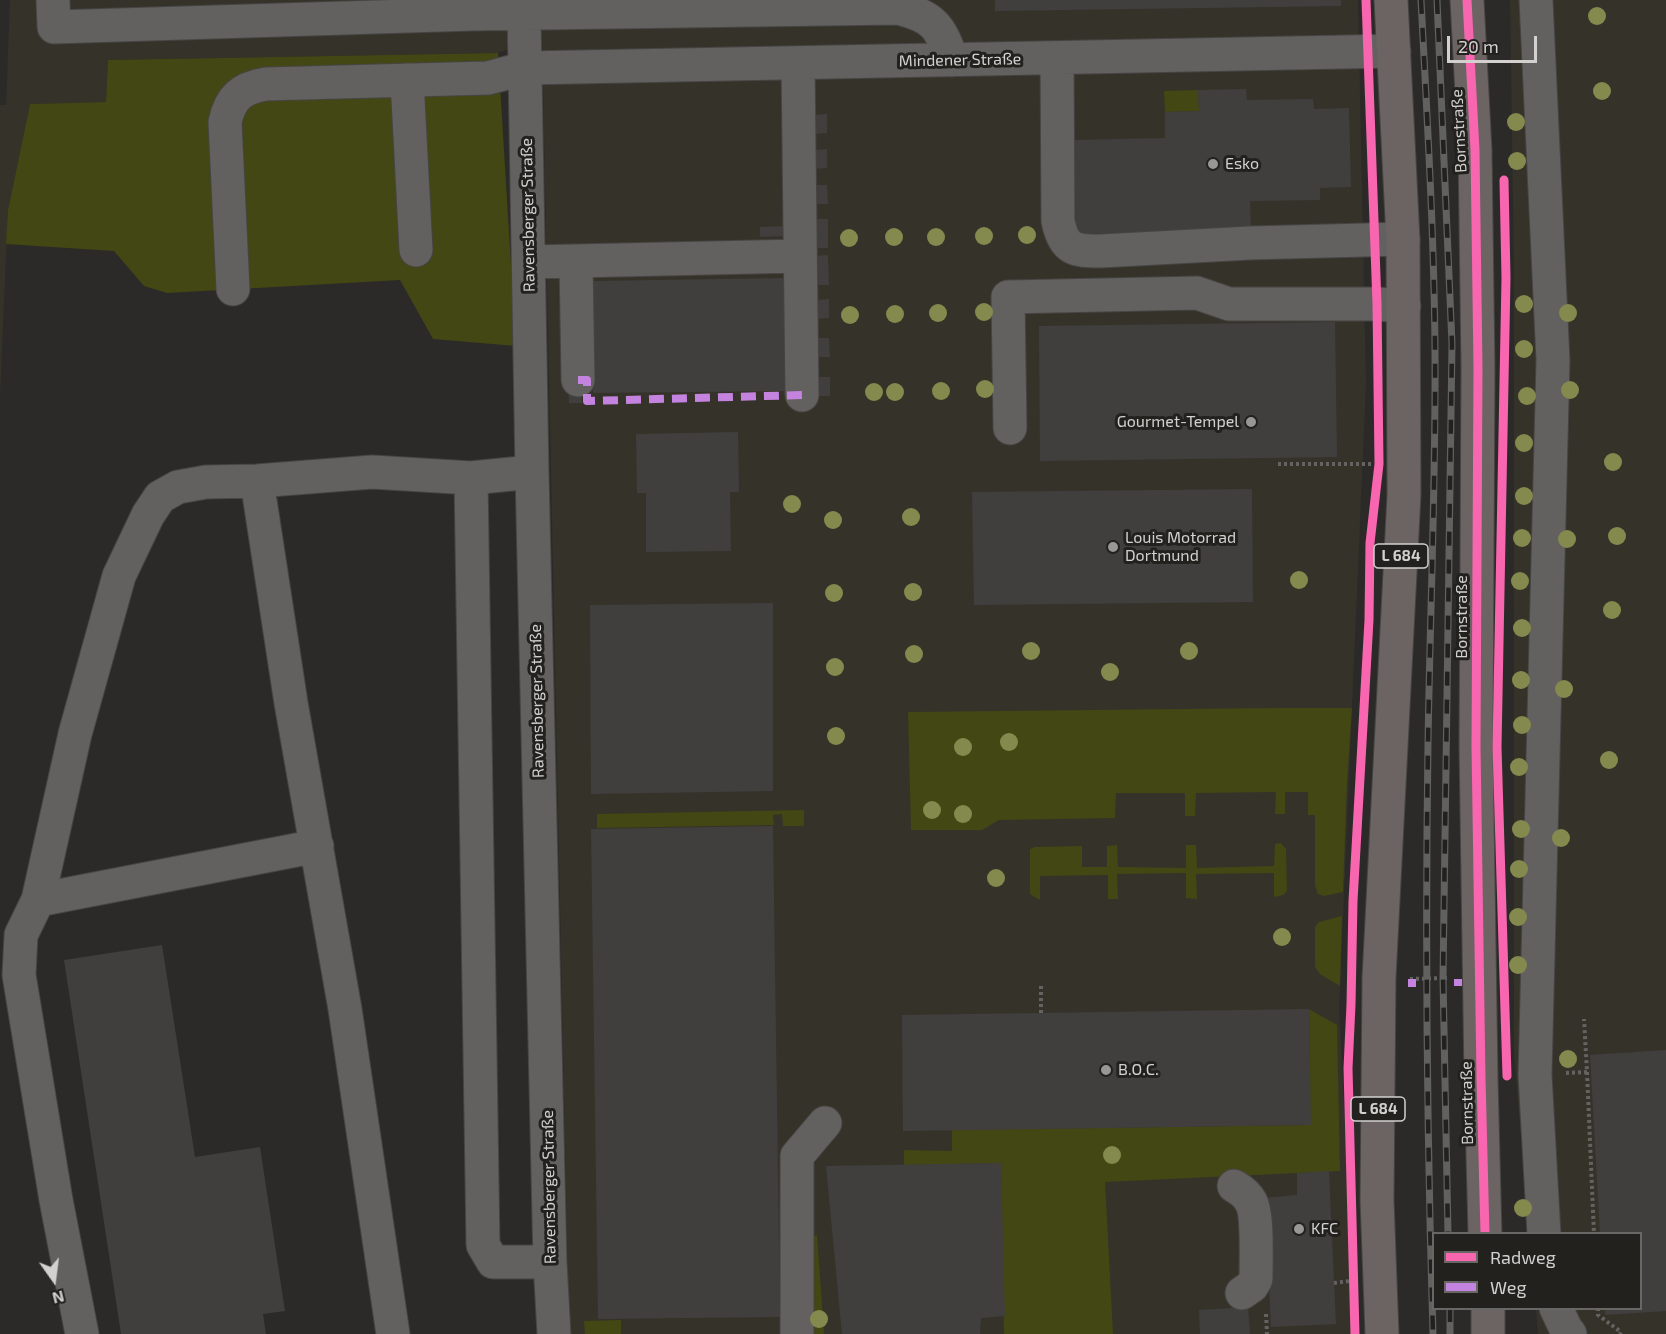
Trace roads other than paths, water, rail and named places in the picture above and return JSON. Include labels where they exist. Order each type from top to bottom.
[{"type":"main road","name":"L 684","points":[[1382,1334],[1377,1200],[1379,978],[1404,495],[1403,239],[1390,0]]},
{"type":"main road","name":"Bornstraße","points":[[1467,0],[1475,150],[1478,345],[1476,746],[1485,1232]]},
{"type":"main road","points":[[1488,1310],[1488,1334]]},
{"type":"street","points":[[53,0],[54,27],[139,12],[524,14],[898,8],[917,13],[930,20],[943,34],[952,60]]},
{"type":"street","points":[[1536,0],[1553,360],[1545,725],[1540,801],[1535,1075],[1544,1232]]},
{"type":"street","name":"Ravensberger Straße","points":[[524,14],[532,472],[550,1262],[554,1334]]},
{"type":"street","name":"Mindener Straße","points":[[233,289],[225,122],[228,108],[238,94],[254,86],[488,78],[526,68],[1394,51]]},
{"type":"street","points":[[1057,58],[1058,221],[1061,236],[1067,245],[1080,251],[1101,251],[1250,243],[1403,239]]},
{"type":"street","points":[[798,63],[802,395]]},
{"type":"street","points":[[407,80],[417,250]]},
{"type":"street","points":[[529,262],[800,256]]},
{"type":"street","points":[[576,261],[578,380]]},
{"type":"street","points":[[1010,428],[1008,286],[1197,293],[1229,304],[1404,306]]},
{"type":"street","points":[[82,1334],[56,1200],[19,975],[21,935],[38,900],[75,734],[119,576],[148,515],[160,497],[178,487],[206,482],[257,481],[372,472],[471,478],[532,472]]},
{"type":"street","points":[[471,478],[483,1245],[493,1262],[550,1262]]},
{"type":"street","points":[[257,481],[291,703],[345,1009],[393,1334]]},
{"type":"street","points":[[38,900],[316,846]]},
{"type":"street","points":[[797,1334],[797,1156],[825,1123]]},
{"type":"street","points":[[1234,1186],[1243,1191],[1253,1203],[1255,1222],[1256,1279],[1252,1286],[1242,1293]]},
{"type":"street","points":[[1557,1310],[1570,1334]]},
{"type":"railway","points":[[1421,0],[1432,218],[1435,348],[1427,892],[1432,1290]]},
{"type":"railway","points":[[1437,0],[1452,344],[1443,978],[1448,1232]]},
{"type":"railway","points":[[1432,1310],[1433,1334]]},
{"type":"railway","points":[[1450,1310],[1450,1334]]},
{"type":"place","name":"Esko","points":[[1213,164]]},
{"type":"place","name":"Gourmet-Tempel","points":[[1251,422]]},
{"type":"place","name":"Louis Motorrad Dortmund","points":[[1113,547]]},
{"type":"place","name":"B.O.C.","points":[[1106,1070]]},
{"type":"place","name":"KFC","points":[[1299,1229]]}]
